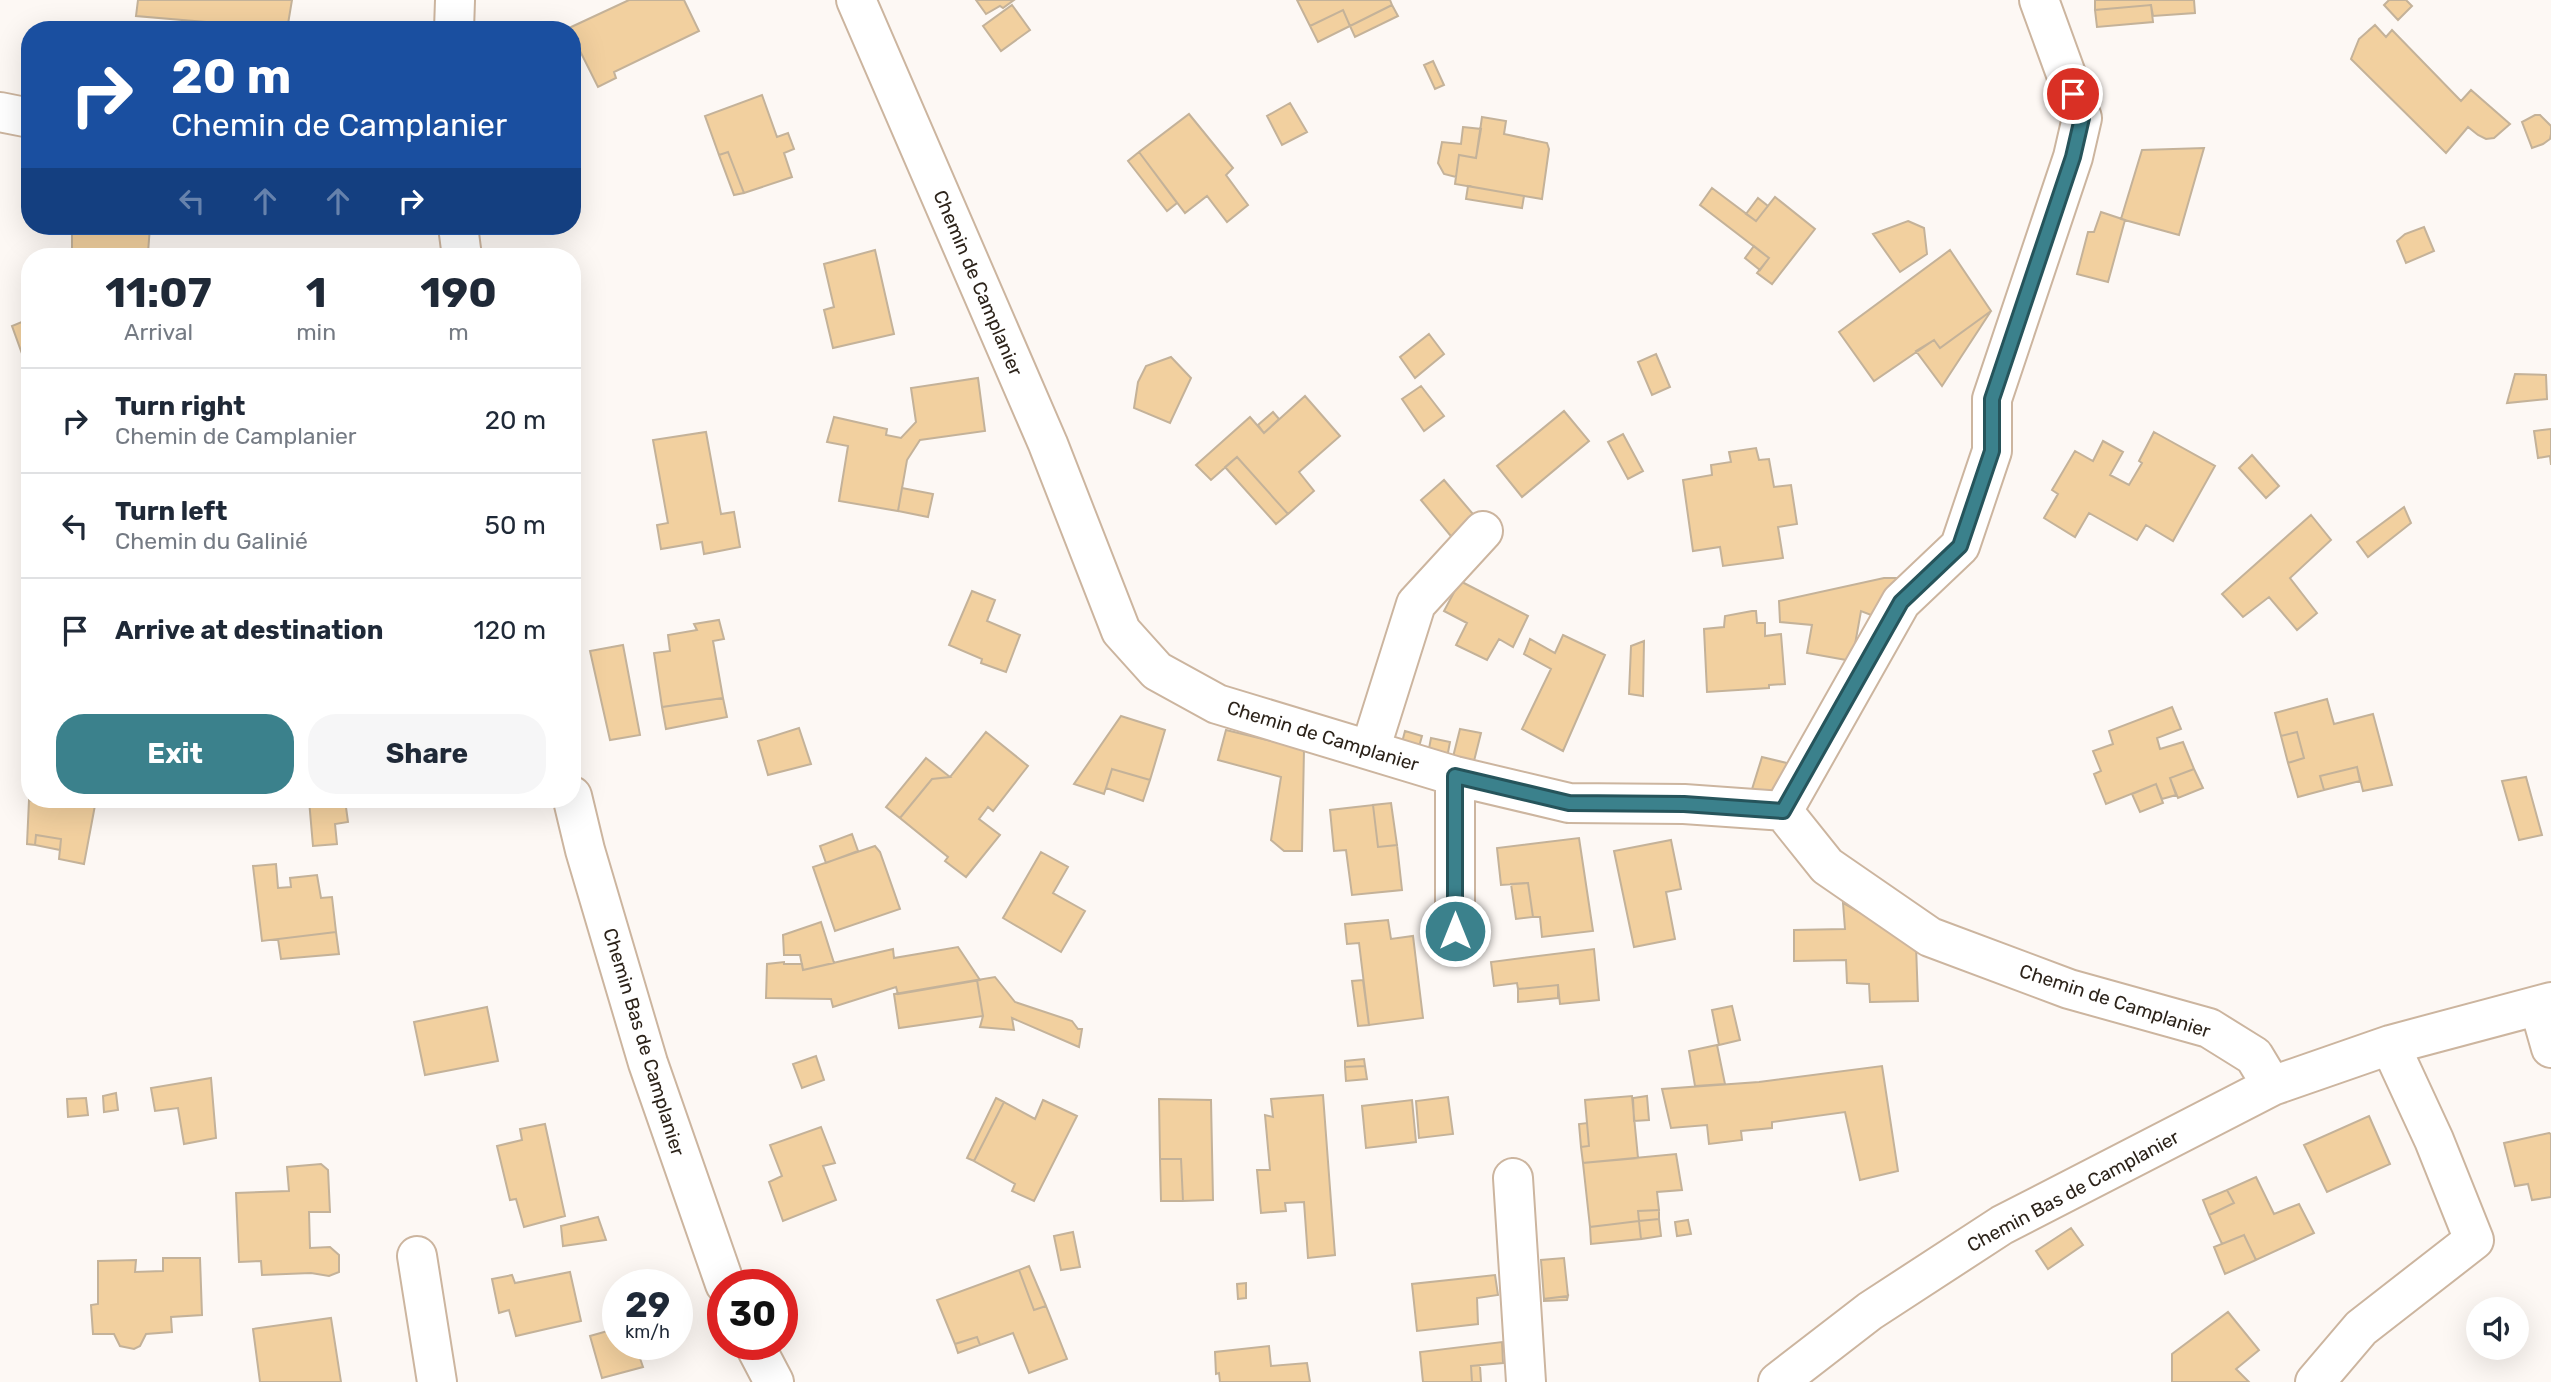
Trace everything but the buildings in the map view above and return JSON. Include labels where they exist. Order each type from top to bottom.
[{"type":"street","points":[[454,21],[455,0]]},
{"type":"street","name":"Chemin de Camplanier","points":[[856,0],[1048,444],[1121,631],[1157,671],[1217,704],[1455,776],[1569,803],[1684,804],[1783,811],[1827,866],[1930,937],[2069,989],[2209,1028],[2254,1056],[2272,1086]]},
{"type":"street","points":[[1783,811],[1901,602],[1960,546],[1992,451],[1992,399],[2073,157],[2082,118],[2039,0]]},
{"type":"street","points":[[0,112],[21,116]]},
{"type":"street","points":[[1370,750],[1416,604],[1483,531]]},
{"type":"street","points":[[1455,776],[1455,931]]},
{"type":"street","name":"Chemin Bas de Camplanier","points":[[575,808],[648,1063],[720,1269]]},
{"type":"street","points":[[2272,1086],[2390,1045],[2545,1004],[2551,1048]]},
{"type":"street","points":[[2315,1382],[2361,1328],[2474,1240],[2434,1140],[2390,1045]]},
{"type":"street","name":"Chemin Bas de Camplanier","points":[[1778,1382],[1870,1311],[2002,1225],[2272,1086]]},
{"type":"street","points":[[1513,1178],[1526,1382]]},
{"type":"street","points":[[416,1256],[437,1382]]},
{"type":"street","points":[[762,1360],[774,1382]]},
{"type":"route","points":[[1455,931],[1455,776],[1569,803],[1684,804],[1783,811],[1901,602],[1960,546],[1992,451],[1992,399],[2073,157],[2082,118],[2073,94]]}]
